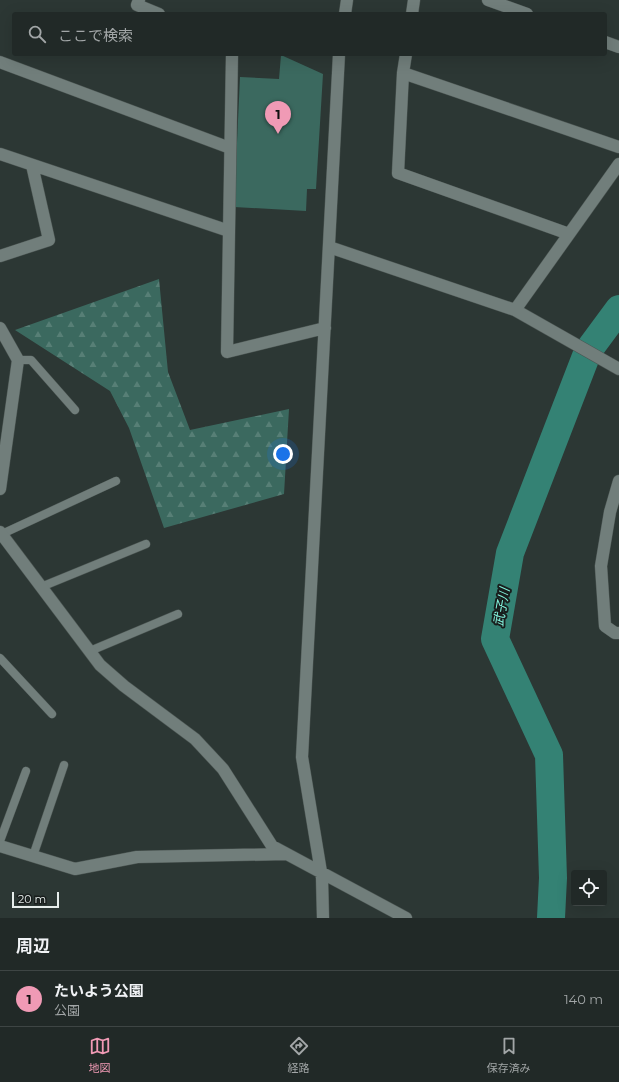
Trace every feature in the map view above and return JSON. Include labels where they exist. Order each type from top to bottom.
[{"type":"street","points":[[139,0],[138,5],[154,12]]},
{"type":"street","points":[[345,12],[347,0]]},
{"type":"street","points":[[412,12],[414,0]]},
{"type":"street","points":[[488,0],[521,12]]},
{"type":"street","points":[[607,43],[619,47]]},
{"type":"street","points":[[232,56],[227,352],[325,328]]},
{"type":"street","points":[[323,918],[321,871],[302,758],[339,56]]},
{"type":"street","points":[[406,56],[398,173],[569,234]]},
{"type":"street","points":[[0,62],[230,148]]},
{"type":"street","points":[[404,73],[619,147]]},
{"type":"street","points":[[0,154],[229,231]]},
{"type":"street","points":[[515,310],[619,164]]},
{"type":"street","points":[[0,256],[49,240],[32,165]]},
{"type":"street","points":[[329,247],[515,310],[619,369]]},
{"type":"street","points":[[0,328],[18,360],[0,489]]},
{"type":"street","points":[[619,481],[610,512],[601,566],[605,626],[615,633],[619,633]]},
{"type":"street","points":[[1,533],[100,665],[124,686],[195,740],[222,769],[272,846],[406,918]]},
{"type":"street","points":[[0,846],[75,869],[137,857],[287,854]]},
{"type":"lane","points":[[18,360],[31,360],[75,410]]},
{"type":"lane","points":[[1,533],[116,481]]},
{"type":"lane","points":[[41,587],[146,544]]},
{"type":"lane","points":[[90,651],[178,614]]},
{"type":"lane","points":[[0,658],[52,714]]},
{"type":"lane","points":[[33,856],[64,765]]},
{"type":"lane","points":[[0,841],[26,771]]},
{"type":"green space","points":[[281,56],[323,74],[316,189],[307,189],[306,211],[234,207],[240,77],[279,79]]},
{"type":"green space","points":[[159,279],[168,372],[190,430],[289,409],[284,494],[164,528],[129,428],[110,391],[15,330]]},
{"type":"waterway","name":"武子川","points":[[551,918],[553,878],[549,755],[495,639],[510,553],[588,351],[619,309]]},
{"type":"place","name":"たいよう公園","points":[[278,134]]}]
